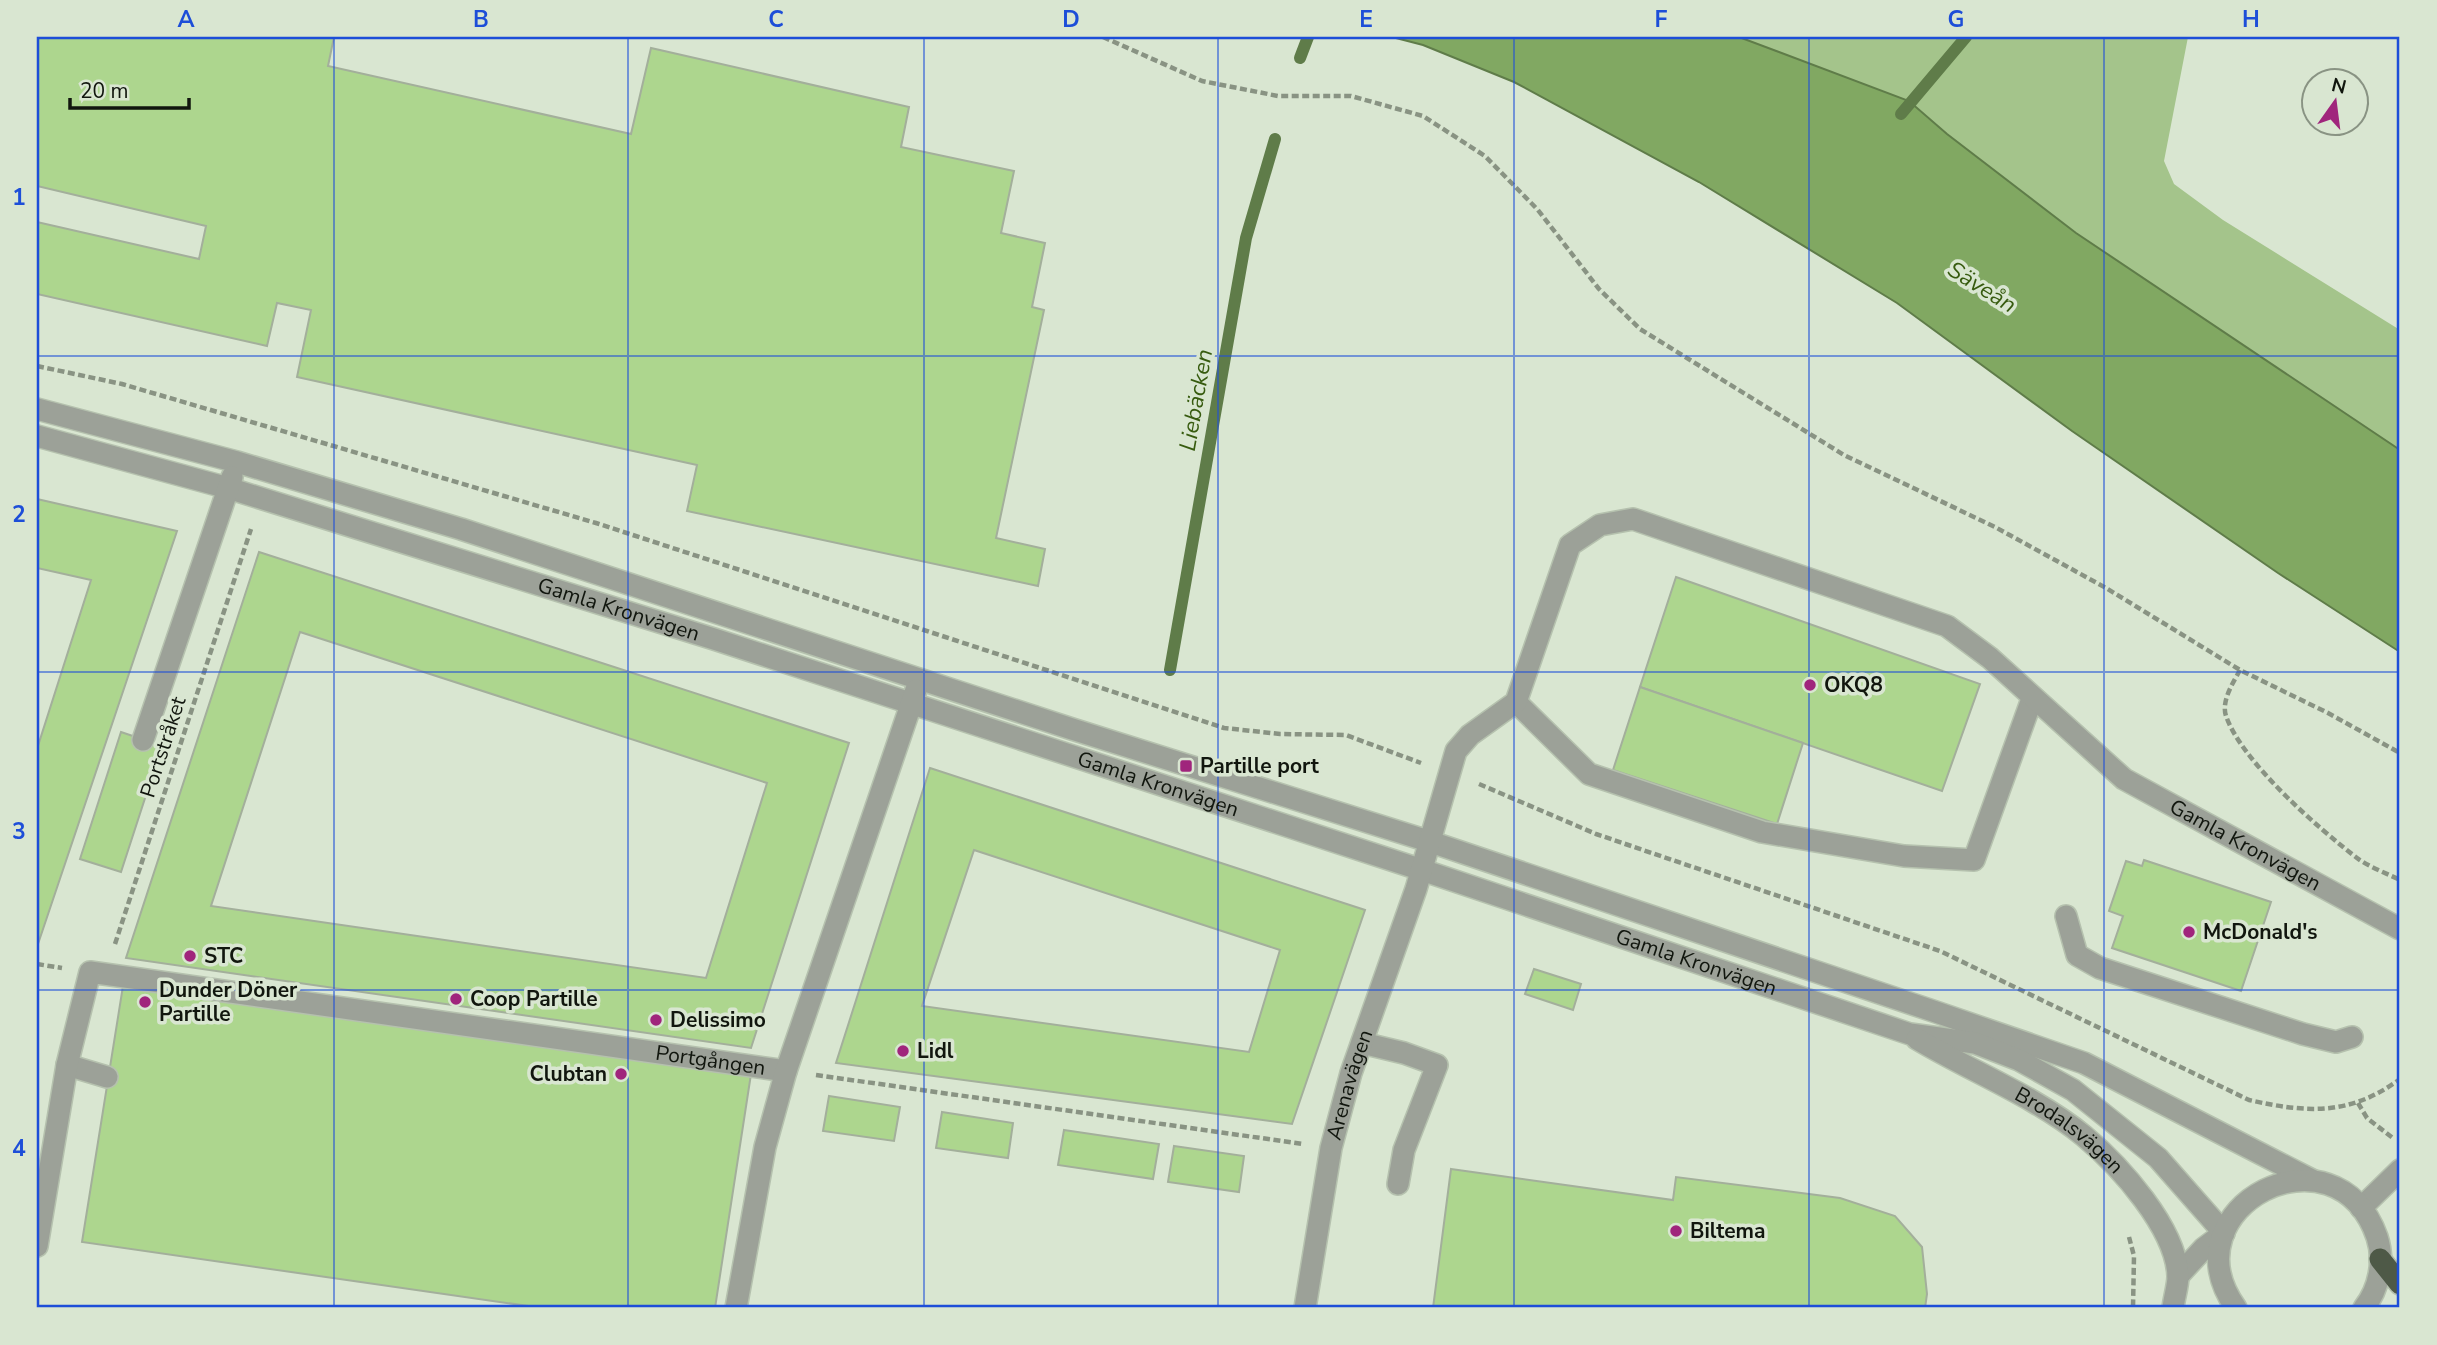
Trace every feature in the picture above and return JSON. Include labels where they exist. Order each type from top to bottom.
[{"type":"highway","points":[[2381,1259],[2400,1284]]},
{"type":"street","name":"Gamla Kronvägen","points":[[37,409],[237,462],[461,529],[920,680],[1428,841],[2084,1063],[2312,1180],[2347,1195],[2361,1208]]},
{"type":"street","name":"Gamla Kronvägen","points":[[37,436],[228,488],[911,704],[1422,870],[1910,1034],[1975,1043],[2019,1060],[2073,1090],[2158,1158],[2224,1233]]},
{"type":"street","points":[[143,740],[237,462]]},
{"type":"street","name":"Gamla Kronvägen","points":[[1516,702],[1570,545],[1600,525],[1633,519],[1947,626],[1990,658],[2032,699],[2124,779],[2400,929]]},
{"type":"street","points":[[736,1308],[765,1147],[786,1071],[920,680]]},
{"type":"street","points":[[1428,841],[1456,751],[1470,734],[1516,702],[1588,774],[1762,832],[1904,856],[1974,860],[2032,699]]},
{"type":"street","name":"Arenavägen","points":[[1305,1308],[1331,1148],[1362,1043],[1422,870],[1428,841]]},
{"type":"street","points":[[2066,916],[2077,955],[2099,968],[2303,1034],[2336,1042],[2351,1037]]},
{"type":"street","points":[[37,1246],[67,1065],[98,973]]},
{"type":"street","name":"Portgången","points":[[98,973],[786,1071]]},
{"type":"street","name":"Brodalsvägen","points":[[1910,1034],[2044,1110],[2085,1137],[2155,1212],[2171,1246],[2178,1276],[2173,1308]]},
{"type":"street","points":[[1362,1043],[1404,1053],[1437,1065],[1404,1150],[1398,1184]]},
{"type":"street","points":[[67,1065],[107,1077]]},
{"type":"street","points":[[2364,1308],[2375,1289],[2381,1259],[2375,1232],[2361,1208],[2400,1170]]},
{"type":"street","points":[[2178,1276],[2204,1248],[2224,1233],[2238,1209],[2259,1191],[2285,1181],[2312,1180]]},
{"type":"street","points":[[2224,1233],[2220,1268],[2225,1290],[2236,1308]]},
{"type":"path","points":[[1103,37],[1202,81],[1278,96],[1351,96],[1423,116],[1485,156],[1538,210],[1599,289],[1640,329],[1844,455],[2006,533],[2106,588],[2240,670],[2328,713],[2400,753]]},
{"type":"path","points":[[37,366],[122,384],[596,523],[1224,728],[1280,734],[1346,735],[1506,793],[1596,834],[1940,951],[2249,1100],[2290,1109],[2327,1110],[2377,1096],[2400,1079]]},
{"type":"path","name":"Portstråket","points":[[98,973],[251,529]]},
{"type":"path","points":[[2240,670],[2228,691],[2225,714],[2249,754],[2288,797],[2359,859],[2400,880]]},
{"type":"path","name":"Portgången","points":[[786,1071],[1331,1148]]},
{"type":"path","points":[[2358,1103],[2367,1118],[2400,1144]]},
{"type":"shaded area","points":[[1739,37],[2188,37],[2164,161],[2174,184],[2223,220],[2400,330],[2400,450],[2076,233],[1947,134],[1909,101]]},
{"type":"water","name":"Säveån","points":[[1392,37],[1739,37],[1909,101],[1947,134],[2076,233],[2400,450],[2400,652],[2278,573],[2072,431],[1897,303],[1699,182],[1514,82],[1423,45]]},
{"type":"building","points":[[37,37],[334,37],[328,66],[631,134],[651,48],[909,107],[901,147],[1014,171],[1001,233],[1045,243],[1032,307],[1044,310],[996,538],[1045,549],[1038,586],[687,511],[697,465],[297,377],[311,310],[277,303],[267,346],[37,294],[37,222],[199,259],[206,226],[37,186]]},
{"type":"building","points":[[37,499],[177,531],[38,944],[37,749],[91,580],[37,568]]},
{"type":"building","points":[[259,552],[849,743],[751,1048],[126,958]],"holes":[[[300,632],[767,783],[706,978],[211,906]]]},
{"type":"building","name":"OKQ8","points":[[1676,577],[1980,684],[1942,791],[1640,687]]},
{"type":"building","points":[[1640,687],[1803,743],[1777,824],[1613,770]]},
{"type":"building","points":[[121,732],[162,746],[121,872],[80,859]]},
{"type":"building","points":[[930,768],[1365,910],[1292,1124],[836,1063]],"holes":[[[974,850],[1280,950],[1249,1052],[922,1006]]]},
{"type":"building","name":"McDonald's","points":[[2144,860],[2271,902],[2241,991],[2112,948],[2123,916],[2109,911],[2126,861],[2142,866]]},
{"type":"building","points":[[1534,969],[1581,984],[1573,1010],[1525,994]]},
{"type":"building","points":[[123,986],[751,1074],[715,1308],[542,1308],[82,1242]]},
{"type":"building","points":[[829,1096],[900,1107],[894,1141],[823,1131]]},
{"type":"building","points":[[942,1112],[1013,1123],[1008,1158],[936,1148]]},
{"type":"building","points":[[1064,1130],[1159,1144],[1153,1179],[1058,1165]]},
{"type":"building","points":[[1174,1146],[1244,1156],[1239,1192],[1168,1182]]},
{"type":"building","name":"Biltema","points":[[1451,1169],[1673,1200],[1676,1177],[1840,1198],[1895,1216],[1922,1247],[1927,1294],[1925,1308],[1433,1308]]},
{"type":"waterway","name":"Liebäcken","points":[[1300,58],[1308,37]]},
{"type":"waterway","points":[[1901,114],[1966,37]]},
{"type":"waterway","name":"Liebäcken","points":[[1170,670],[1246,238],[1275,139]]},
{"type":"place","name":"OKQ8","points":[[1810,685]]},
{"type":"place","name":"Partille port","points":[[1186,766]]},
{"type":"place","name":"McDonald's","points":[[2189,932]]},
{"type":"place","name":"STC","points":[[190,956]]},
{"type":"place","name":"Coop Partille","points":[[456,999]]},
{"type":"place","name":"Dunder Döner Partille","points":[[145,1002]]},
{"type":"place","name":"Delissimo","points":[[656,1020]]},
{"type":"place","name":"Lidl","points":[[903,1051]]},
{"type":"place","name":"Clubtan","points":[[621,1074]]},
{"type":"place","name":"Biltema","points":[[1676,1231]]}]
